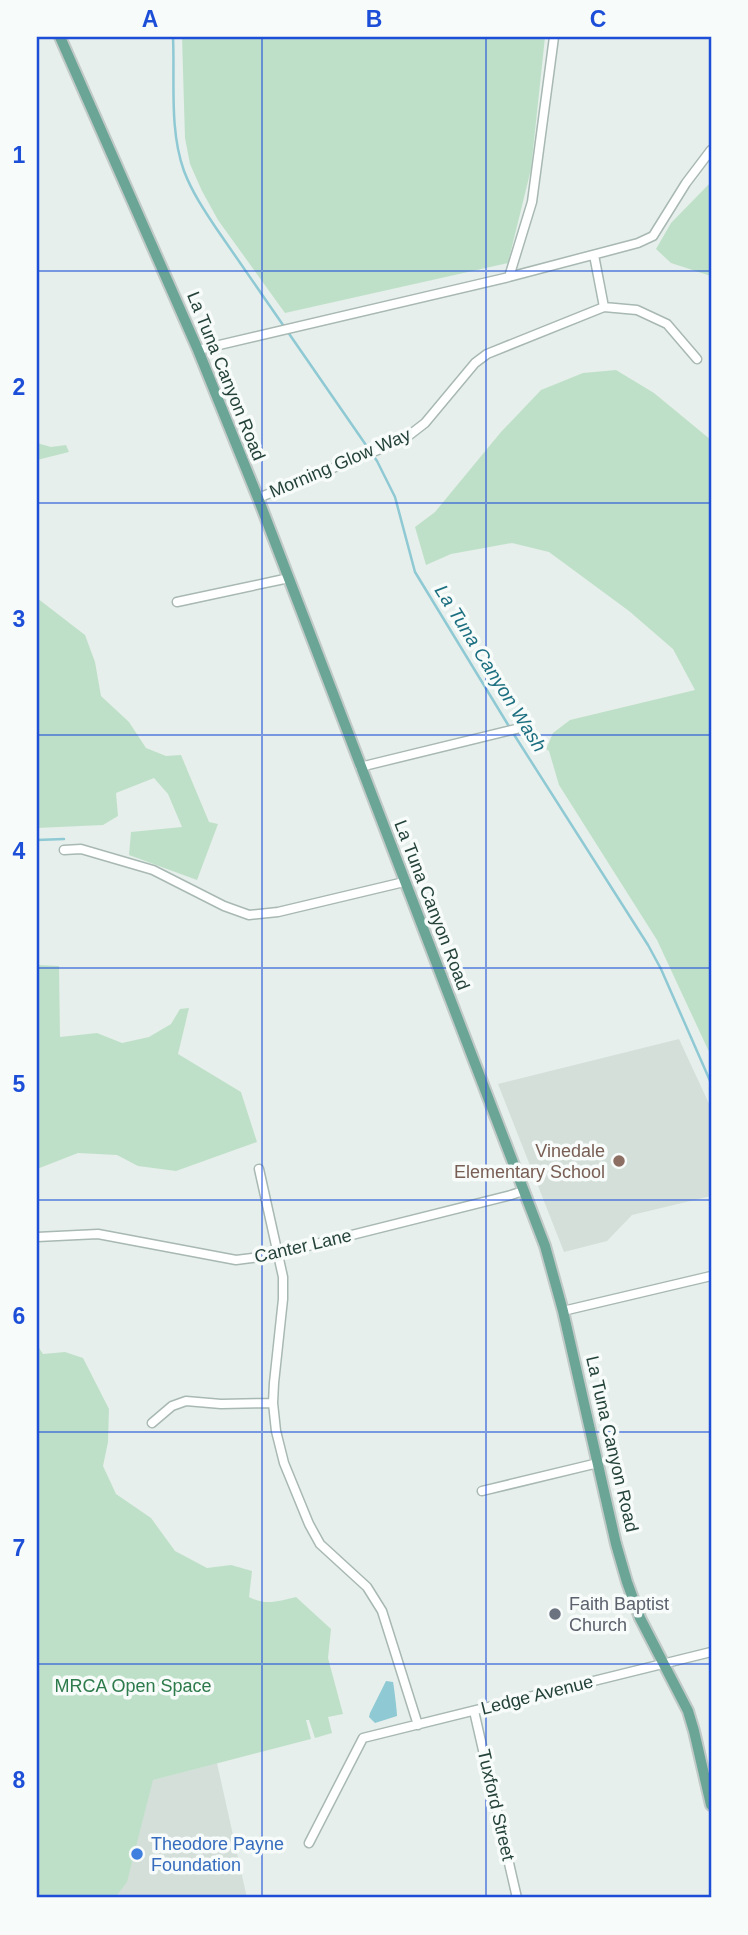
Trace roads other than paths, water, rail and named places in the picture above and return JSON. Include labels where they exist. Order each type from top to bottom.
[{"type":"main road","name":"La Tuna Canyon Road","points":[[60,37],[198,350],[258,498],[545,1246],[563,1311],[626,1582],[646,1633],[677,1688],[692,1722],[711,1805]]},
{"type":"street","points":[[509,277],[532,202],[554,37]]},
{"type":"street","points":[[198,350],[509,277],[638,243],[653,236],[686,183],[711,150]]},
{"type":"street","points":[[594,255],[604,307]]},
{"type":"street","name":"Morning Glow Way","points":[[258,498],[403,440],[425,423],[475,363],[487,354],[604,307],[637,310],[667,324],[697,359]]},
{"type":"street","points":[[177,602],[289,578]]},
{"type":"street","points":[[360,767],[515,727]]},
{"type":"street","points":[[64,850],[81,849],[153,870],[249,915],[278,912],[404,882]]},
{"type":"street","points":[[259,1169],[283,1277],[273,1403],[284,1463],[309,1524],[323,1548],[367,1587],[382,1611],[418,1725]]},
{"type":"street","name":"Canter Lane","points":[[37,1237],[98,1234],[246,1260],[523,1191]]},
{"type":"street","points":[[563,1311],[711,1276]]},
{"type":"street","points":[[152,1423],[172,1406],[186,1401],[221,1404],[273,1403]]},
{"type":"street","points":[[482,1491],[598,1462]]},
{"type":"street","name":"Ledge Avenue","points":[[309,1843],[363,1738],[711,1652]]},
{"type":"street","name":"Tuxford Street","points":[[474,1711],[517,1898]]},
{"type":"water","points":[[386,1681],[393,1682],[397,1716],[375,1723],[369,1717],[370,1713]]},
{"type":"waterway","name":"La Tuna Canyon Wash","points":[[173,37],[176,139],[184,171],[191,186],[216,228],[377,461],[395,497],[415,572],[510,728]]},
{"type":"waterway","name":"La Tuna Canyon Wash","points":[[513,733],[648,945],[711,1083]]},
{"type":"waterway","points":[[37,840],[64,839]]},
{"type":"place","name":"Vinedale Elementary School","points":[[619,1161]]},
{"type":"place","name":"Faith Baptist Church","points":[[555,1614]]},
{"type":"place","name":"Theodore Payne Foundation","points":[[137,1854]]},
{"type":"park label","name":"MRCA Open Space","points":[[133,1686]]}]
